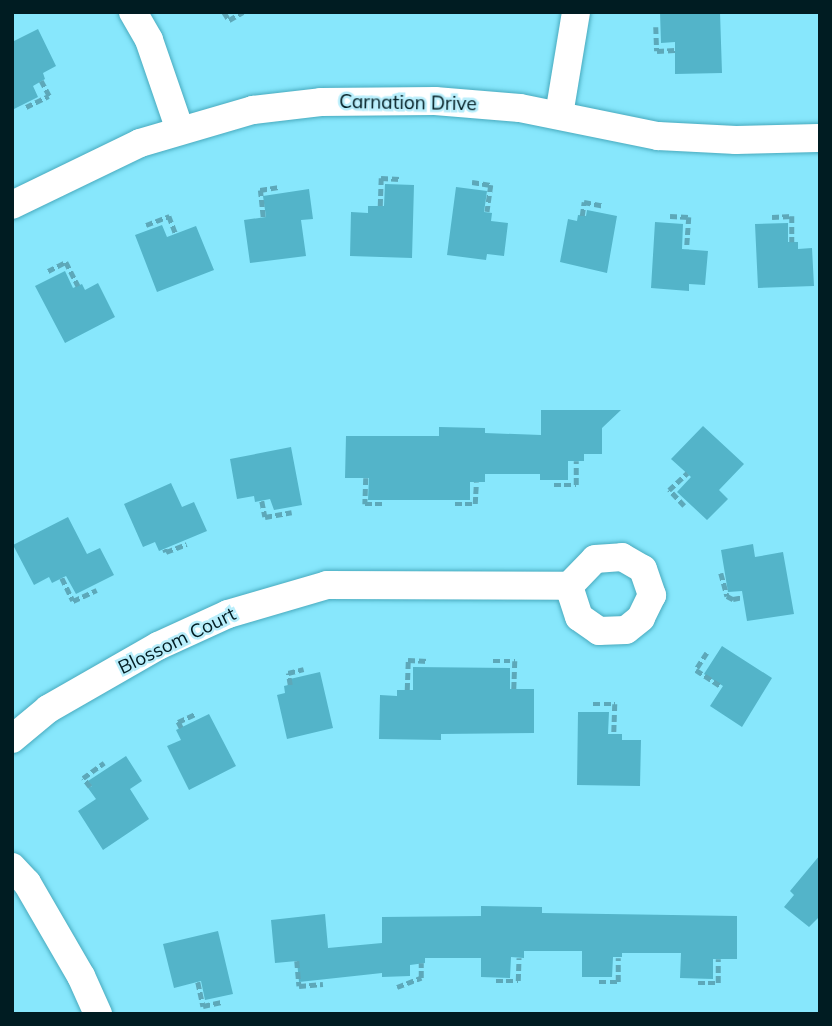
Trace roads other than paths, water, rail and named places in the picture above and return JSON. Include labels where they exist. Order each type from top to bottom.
[{"type":"street","points":[[133,12],[149,40],[180,131]]},
{"type":"street","points":[[559,115],[576,12]]},
{"type":"street","name":"Carnation Drive","points":[[12,205],[140,143],[253,110],[321,102],[435,101],[520,108],[658,136],[736,140],[820,138]]},
{"type":"street","name":"Blossom Court","points":[[12,738],[48,709],[158,646],[228,614],[316,588],[327,585],[569,586]]},
{"type":"street","points":[[12,867],[27,883],[81,976],[98,1014]]}]
